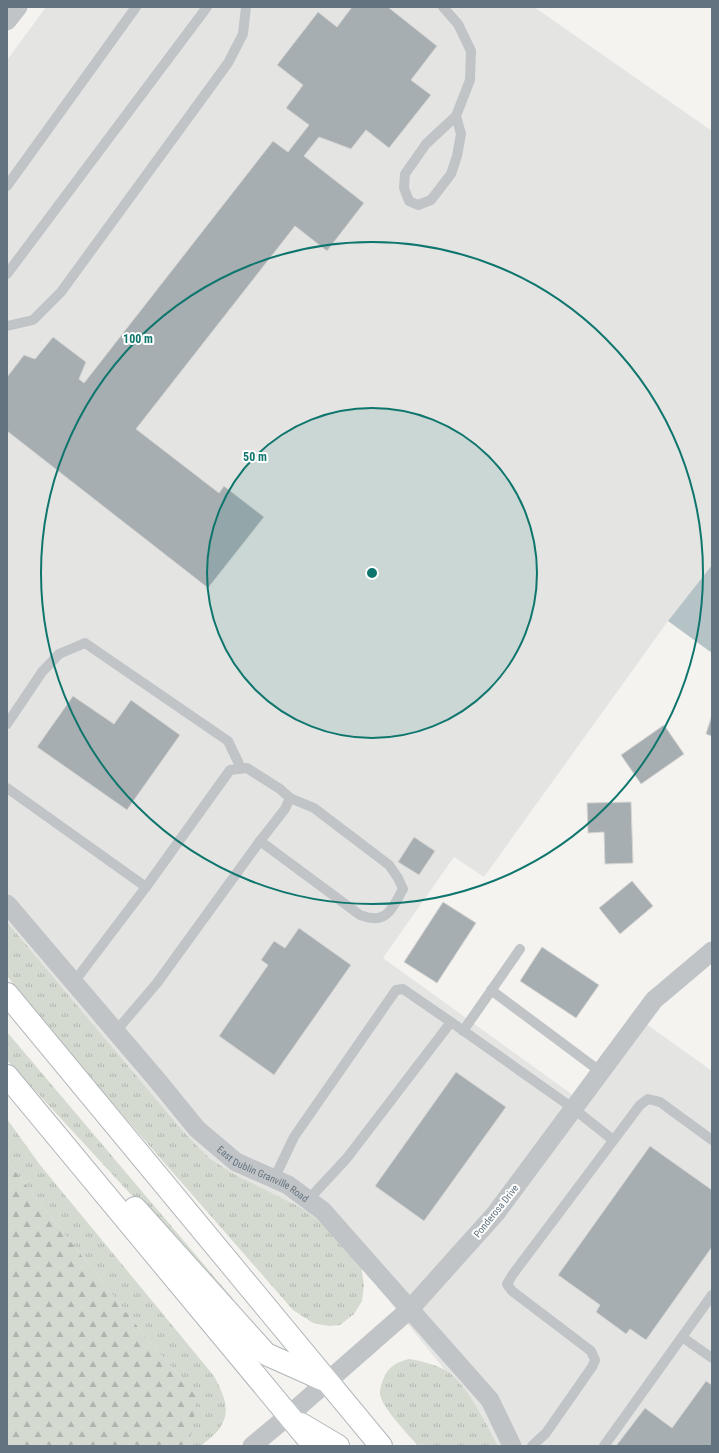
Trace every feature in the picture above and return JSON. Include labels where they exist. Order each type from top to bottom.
[{"type":"main road","points":[[7,994],[381,1446]]},
{"type":"main road","points":[[7,1072],[148,1222],[266,1354],[327,1381]]},
{"type":"main road","points":[[7,1076],[314,1446]]},
{"type":"main road","points":[[288,1416],[338,1446]]},
{"type":"street","points":[[7,21],[18,7]]},
{"type":"street","name":"East Dublin Granville Road","points":[[7,904],[116,1031],[197,1129],[236,1162],[288,1185],[324,1211],[490,1400],[512,1446]]},
{"type":"street","name":"Ponderosa Drive","points":[[252,1446],[410,1309],[496,1213],[654,1000],[712,951]]},
{"type":"lane","points":[[7,186],[136,7]]},
{"type":"lane","points":[[7,274],[207,7]]},
{"type":"lane","points":[[7,326],[33,320],[61,292],[228,63],[243,34],[246,7]]},
{"type":"lane","points":[[443,7],[458,24],[471,51],[470,80],[456,116],[426,144],[405,174],[404,188],[409,201],[418,205],[431,200],[451,174],[457,156],[461,134],[456,116]]},
{"type":"lane","points":[[7,724],[42,672],[59,654],[85,643],[228,741],[241,768]]},
{"type":"lane","points":[[74,982],[146,887],[230,770],[248,768],[280,789],[290,798],[314,808],[389,865],[398,878],[403,889],[393,908],[385,916],[374,919],[360,915],[260,841]]},
{"type":"lane","points":[[7,788],[146,887]]},
{"type":"lane","points":[[116,1031],[157,982],[285,809],[290,798]]},
{"type":"lane","points":[[463,1031],[520,949]]},
{"type":"lane","points":[[274,1179],[294,1137],[396,990],[404,989],[574,1109],[614,1140]]},
{"type":"lane","points":[[491,990],[601,1072]]},
{"type":"lane","points":[[308,1200],[347,1158],[451,1022]]},
{"type":"lane","points":[[532,1446],[546,1433],[592,1367],[594,1360],[591,1351],[512,1291],[508,1284],[513,1274],[640,1105],[648,1099],[660,1102],[712,1140]]},
{"type":"lane","points":[[604,1446],[712,1295]]},
{"type":"lane","points":[[682,1336],[712,1358]]},
{"type":"shaded area","points":[[46,7],[534,7],[712,131],[712,565],[668,621],[484,877],[454,857],[383,958],[577,1098],[638,1018],[712,1071],[712,1446],[498,1446],[481,1413],[461,1384],[444,1369],[361,1266],[300,1207],[234,1174],[209,1158],[182,1130],[7,922],[7,60]]},
{"type":"shaded area","points":[[712,565],[712,653],[668,621]]},
{"type":"green space","points":[[7,922],[182,1130],[209,1158],[234,1174],[300,1207],[326,1226],[361,1266],[364,1285],[362,1301],[354,1314],[340,1325],[329,1326],[313,1323],[293,1310],[107,1097],[7,976]]},
{"type":"green space","points":[[7,1032],[233,1299],[229,1301],[7,1060]]},
{"type":"green space","points":[[7,1119],[40,1165],[214,1376],[223,1394],[226,1413],[219,1429],[201,1446],[185,1446],[191,1435],[186,1384],[145,1336],[7,1161]]},
{"type":"green space","points":[[7,1161],[145,1336],[197,1398],[191,1435],[185,1446],[7,1446]]},
{"type":"green space","points":[[410,1359],[427,1363],[443,1369],[451,1374],[475,1403],[498,1446],[418,1446],[390,1413],[381,1399],[380,1393],[385,1375],[390,1369],[399,1362]]},
{"type":"building","points":[[352,7],[388,7],[437,46],[411,80],[431,95],[389,148],[366,130],[351,149],[319,137],[304,156],[364,203],[327,251],[295,226],[136,429],[219,493],[224,486],[264,517],[208,588],[7,431],[7,377],[24,355],[35,359],[53,337],[86,362],[79,379],[84,383],[273,141],[288,152],[309,125],[286,108],[303,85],[277,65],[318,12],[337,27]]},
{"type":"building","points":[[73,696],[114,724],[131,700],[180,735],[127,810],[37,747]]},
{"type":"building","points":[[712,715],[712,736],[706,734]]},
{"type":"building","points":[[664,725],[684,754],[641,784],[621,755]]},
{"type":"building","points":[[631,802],[633,863],[605,864],[604,832],[588,833],[587,803]]},
{"type":"building","points":[[414,837],[435,851],[419,875],[398,862]]},
{"type":"building","points":[[632,881],[653,906],[620,934],[599,908]]},
{"type":"building","points":[[443,902],[476,923],[437,983],[404,962]]},
{"type":"building","points":[[299,928],[351,965],[274,1075],[219,1036],[268,965],[261,960],[274,941],[285,948]]},
{"type":"building","points":[[542,947],[599,985],[576,1018],[520,981]]},
{"type":"building","points":[[456,1072],[506,1107],[424,1221],[375,1186]]},
{"type":"building","points":[[650,1146],[712,1190],[712,1247],[646,1340],[630,1329],[626,1334],[596,1312],[600,1305],[558,1275]]},
{"type":"building","points":[[706,1381],[712,1385],[712,1446],[616,1446],[645,1408],[672,1428]]}]
